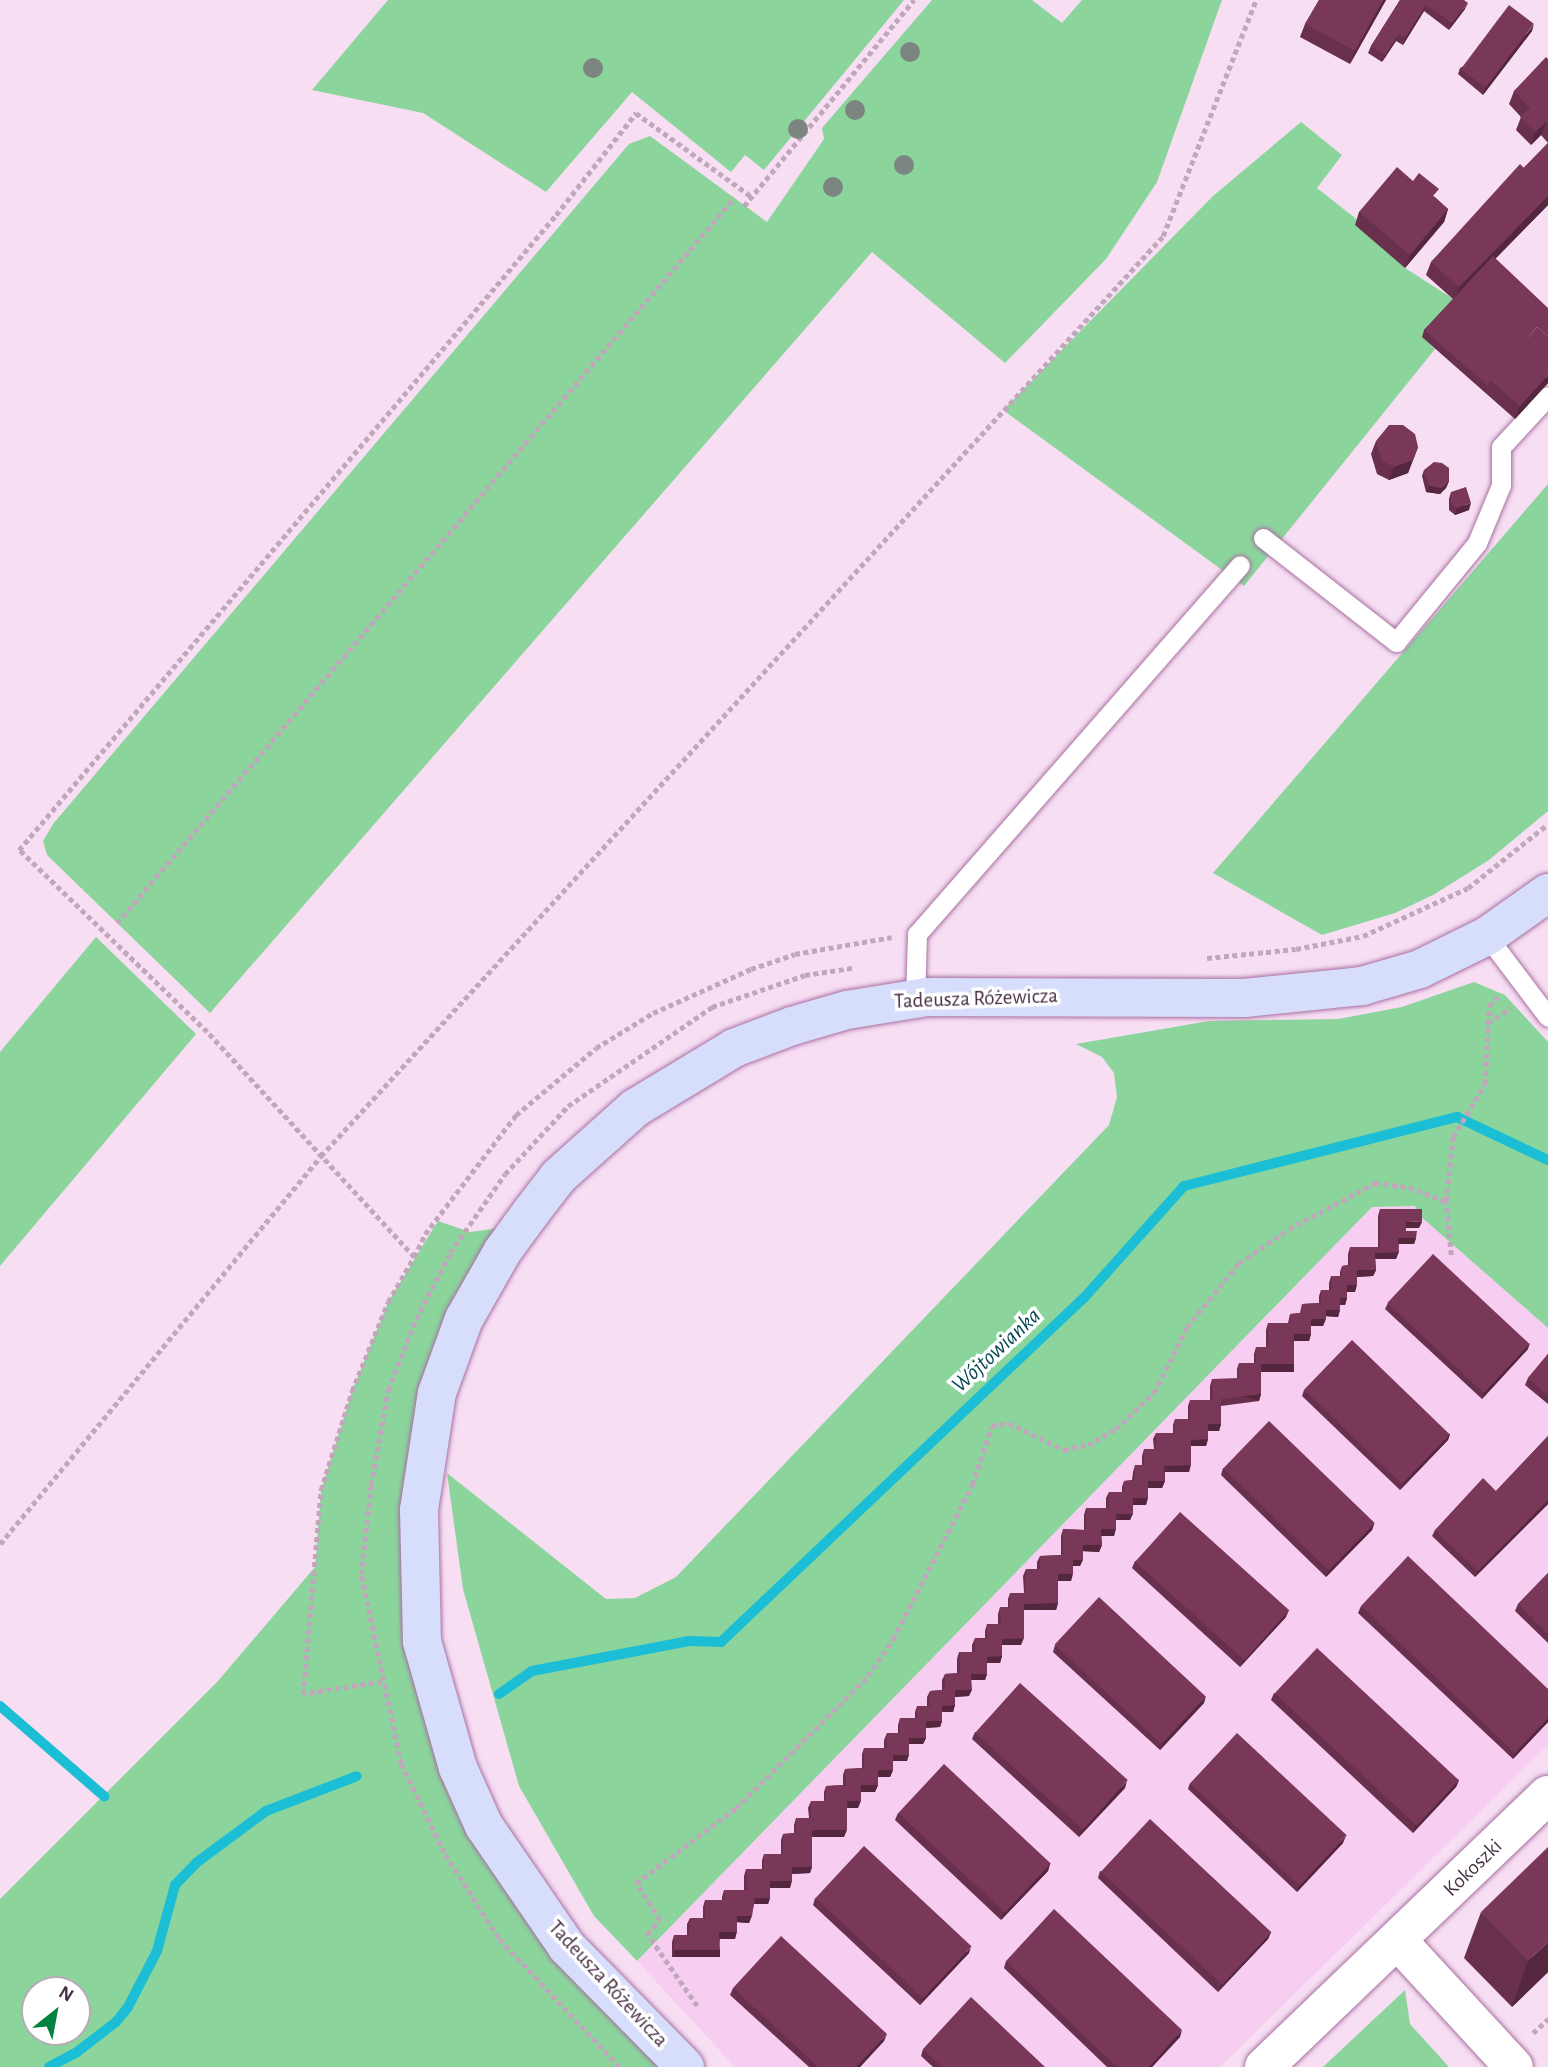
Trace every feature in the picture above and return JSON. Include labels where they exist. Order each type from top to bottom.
[{"type":"street","name":"Tadeusza Różewicza","points":[[685,2067],[567,1947],[484,1826],[458,1768],[422,1642],[418,1589],[419,1510],[437,1393],[464,1319],[502,1252],[559,1176],[635,1108],[734,1048],[847,1010],[915,999],[1301,995],[1362,986],[1420,969],[1487,936],[1548,893]]},
{"type":"street","name":"Kokoszki","points":[[1264,2067],[1548,1795]]},
{"type":"street","points":[[1398,1941],[1519,2054]]},
{"type":"lane","points":[[1263,538],[1396,642],[1477,543],[1501,485],[1500,447],[1548,396]]},
{"type":"lane","points":[[915,999],[917,934],[1240,565]]},
{"type":"lane","points":[[1487,936],[1548,1017]]},
{"type":"path","points":[[744,206],[914,0]]},
{"type":"path","points":[[0,1544],[321,1156],[1163,236],[1256,0]]},
{"type":"path","points":[[414,1257],[207,1032],[19,850],[556,215],[636,113],[752,197]]},
{"type":"path","points":[[117,923],[734,198]]},
{"type":"path","points":[[1204,958],[1296,950],[1375,932],[1468,888],[1548,824]]},
{"type":"path","points":[[383,1682],[303,1694],[321,1489],[352,1391],[388,1302],[425,1234],[516,1115],[596,1048],[653,1013],[751,969],[795,954],[917,934]]},
{"type":"path","points":[[619,2067],[498,1938],[444,1853],[401,1764],[361,1575],[371,1485],[388,1391],[416,1319],[450,1253],[505,1174],[568,1106],[639,1053],[712,1007],[805,975],[855,968]]},
{"type":"path","points":[[1451,1255],[1446,1201],[1453,1138],[1485,1084],[1488,1024],[1493,998],[1502,997],[1516,1008],[1488,1024]]},
{"type":"path","points":[[697,2006],[647,1934],[660,1920],[636,1883],[736,1808],[868,1676],[894,1639],[972,1485],[992,1426],[1009,1423],[1064,1450],[1088,1445],[1116,1429],[1154,1393],[1205,1300],[1239,1264],[1289,1229],[1375,1183],[1409,1187],[1446,1201]]},
{"type":"path","points":[[1519,2054],[1548,2019]]},
{"type":"shaded area","points":[[1415,1206],[1419,1215],[1548,1328],[1548,1745],[1220,2067],[735,2067],[637,1961],[1372,1207]]},
{"type":"green space","points":[[388,0],[904,0],[764,170],[745,155],[731,172],[632,92],[546,192],[423,113],[312,90]]},
{"type":"green space","points":[[932,0],[1032,0],[1062,23],[1082,0],[1222,0],[1157,182],[1106,259],[1005,363],[872,252],[210,1013],[47,855],[43,841],[53,824],[629,144],[650,136],[767,222],[824,139],[822,128]]},
{"type":"green space","points":[[1301,122],[1342,155],[1317,188],[1355,218],[1405,268],[1455,300],[1422,336],[1435,349],[1244,586],[1003,410],[1213,196]]},
{"type":"green space","points":[[1548,484],[1548,811],[1489,860],[1433,895],[1395,913],[1322,935],[1213,873]]},
{"type":"green space","points":[[96,937],[196,1034],[0,1266],[0,1052]]},
{"type":"green space","points":[[1474,982],[1505,995],[1548,1042],[1548,1328],[1419,1215],[1415,1206],[1372,1207],[637,1961],[594,1916],[519,1786],[463,1589],[447,1473],[606,1599],[635,1598],[676,1577],[1109,1125],[1117,1097],[1114,1073],[1102,1057],[1076,1044],[1209,1021],[1338,1019],[1402,1007]]},
{"type":"green space","points":[[532,1211],[464,1319],[418,1576],[484,1826],[685,2067],[0,2067],[0,1899],[218,1681],[315,1567],[321,1490],[352,1391],[388,1302],[438,1221],[470,1232],[493,1229]]},
{"type":"green space","points":[[1405,1990],[1410,2024],[1449,2067],[1323,2067]]},
{"type":"building","points":[[1319,0],[1383,0],[1355,51],[1305,24]]},
{"type":"building","points":[[1400,0],[1464,0],[1468,3],[1452,23],[1426,5],[1405,38],[1399,34],[1385,55],[1371,46]]},
{"type":"building","points":[[1509,5],[1534,24],[1486,88],[1461,69]]},
{"type":"building","points":[[1546,57],[1548,125],[1546,122],[1535,132],[1520,117],[1530,108],[1514,91]]},
{"type":"building","points":[[1548,143],[1548,196],[1459,287],[1431,262],[1520,164],[1524,168]]},
{"type":"building","points":[[1397,167],[1413,181],[1419,173],[1439,189],[1433,196],[1448,209],[1410,255],[1359,212]]},
{"type":"building","points":[[1493,256],[1548,308],[1548,336],[1537,327],[1490,380],[1488,386],[1424,330]]},
{"type":"building","points":[[1537,327],[1548,336],[1548,375],[1520,406],[1490,380]]},
{"type":"building","points":[[1389,425],[1403,425],[1415,434],[1418,447],[1413,460],[1394,467],[1382,461],[1376,441]]},
{"type":"building","points":[[1434,462],[1449,468],[1449,481],[1442,488],[1429,486],[1424,470]]},
{"type":"building","points":[[1466,487],[1471,503],[1457,508],[1451,504],[1451,492]]},
{"type":"building","points":[[1380,1209],[1422,1209],[1422,1222],[1406,1221],[1406,1231],[1417,1231],[1416,1238],[1398,1238],[1399,1252],[1375,1253],[1376,1270],[1357,1270],[1357,1285],[1347,1285],[1347,1298],[1340,1298],[1340,1310],[1326,1310],[1326,1319],[1311,1319],[1311,1334],[1294,1334],[1294,1364],[1261,1364],[1261,1394],[1221,1399],[1221,1424],[1208,1424],[1208,1439],[1191,1440],[1191,1465],[1164,1466],[1165,1481],[1148,1481],[1148,1498],[1133,1498],[1133,1514],[1116,1514],[1116,1529],[1101,1529],[1102,1545],[1083,1545],[1083,1560],[1073,1560],[1073,1574],[1058,1574],[1058,1603],[1024,1604],[1024,1638],[1002,1639],[1002,1656],[987,1657],[987,1674],[971,1674],[972,1690],[955,1690],[955,1705],[942,1706],[942,1721],[926,1721],[926,1738],[909,1738],[909,1755],[893,1755],[893,1770],[878,1770],[878,1785],[861,1785],[861,1801],[847,1801],[847,1830],[812,1830],[812,1867],[792,1867],[792,1881],[770,1881],[770,1898],[755,1898],[752,1916],[737,1916],[737,1932],[719,1932],[720,1950],[674,1950],[674,1935],[689,1935],[690,1918],[705,1918],[705,1900],[725,1900],[724,1890],[747,1890],[746,1869],[764,1869],[764,1854],[783,1854],[783,1834],[796,1833],[796,1818],[811,1818],[811,1801],[826,1801],[826,1786],[846,1785],[845,1769],[864,1768],[864,1748],[887,1748],[887,1733],[900,1733],[900,1718],[917,1718],[917,1706],[930,1706],[930,1691],[945,1690],[945,1674],[960,1673],[959,1652],[975,1652],[975,1638],[987,1639],[987,1624],[1001,1624],[1000,1607],[1010,1607],[1010,1593],[1026,1593],[1026,1569],[1040,1569],[1040,1556],[1063,1555],[1063,1529],[1086,1530],[1086,1508],[1109,1508],[1109,1492],[1124,1492],[1124,1481],[1135,1480],[1135,1465],[1144,1465],[1144,1449],[1156,1449],[1156,1433],[1175,1433],[1175,1419],[1190,1419],[1190,1400],[1213,1400],[1212,1379],[1239,1378],[1239,1363],[1256,1363],[1256,1347],[1269,1347],[1268,1323],[1290,1323],[1290,1314],[1302,1313],[1302,1304],[1321,1303],[1321,1290],[1332,1290],[1331,1276],[1342,1276],[1342,1266],[1350,1265],[1350,1247],[1380,1247]]},
{"type":"building","points":[[1433,1254],[1530,1344],[1484,1393],[1387,1303]]},
{"type":"building","points":[[1352,1340],[1450,1434],[1402,1484],[1304,1390]]},
{"type":"building","points":[[1548,1354],[1548,1396],[1528,1378]]},
{"type":"building","points":[[1269,1421],[1375,1523],[1329,1571],[1223,1468]]},
{"type":"building","points":[[1548,1436],[1548,1500],[1478,1571],[1435,1530],[1483,1478],[1496,1491]]},
{"type":"building","points":[[1180,1512],[1289,1610],[1244,1660],[1135,1562]]},
{"type":"building","points":[[1408,1556],[1548,1689],[1548,1718],[1515,1753],[1361,1606]]},
{"type":"building","points":[[1548,1573],[1548,1634],[1518,1604]]},
{"type":"building","points":[[1099,1597],[1206,1697],[1161,1744],[1055,1645]]},
{"type":"building","points":[[1317,1648],[1459,1780],[1417,1826],[1275,1693]]},
{"type":"building","points":[[1020,1683],[1128,1780],[1083,1830],[975,1733]]},
{"type":"building","points":[[1237,1733],[1347,1835],[1300,1886],[1190,1783]]},
{"type":"building","points":[[944,1764],[1051,1864],[1005,1913],[898,1813]]},
{"type":"building","points":[[1150,1819],[1271,1932],[1222,1985],[1101,1872]]},
{"type":"building","points":[[864,1846],[972,1946],[923,1998],[816,1898]]},
{"type":"building","points":[[1548,1847],[1548,1942],[1528,1961],[1481,1912]]},
{"type":"building","points":[[1054,1909],[1182,2030],[1149,2067],[1117,2067],[1006,1961]]},
{"type":"building","points":[[781,1936],[887,2034],[856,2067],[818,2067],[733,1988]]},
{"type":"building","points":[[971,1997],[1045,2067],[942,2067],[923,2049]]},
{"type":"waterway","name":"Wójtowianka","points":[[499,1694],[532,1671],[689,1641],[721,1642],[1083,1299],[1184,1186],[1457,1117],[1548,1160]]},
{"type":"waterway","points":[[0,1706],[104,1796]]},
{"type":"waterway","name":"Wójtowianka","points":[[49,2067],[77,2052],[116,2022],[128,2007],[157,1951],[175,1885],[196,1863],[266,1811],[357,1776]]}]
